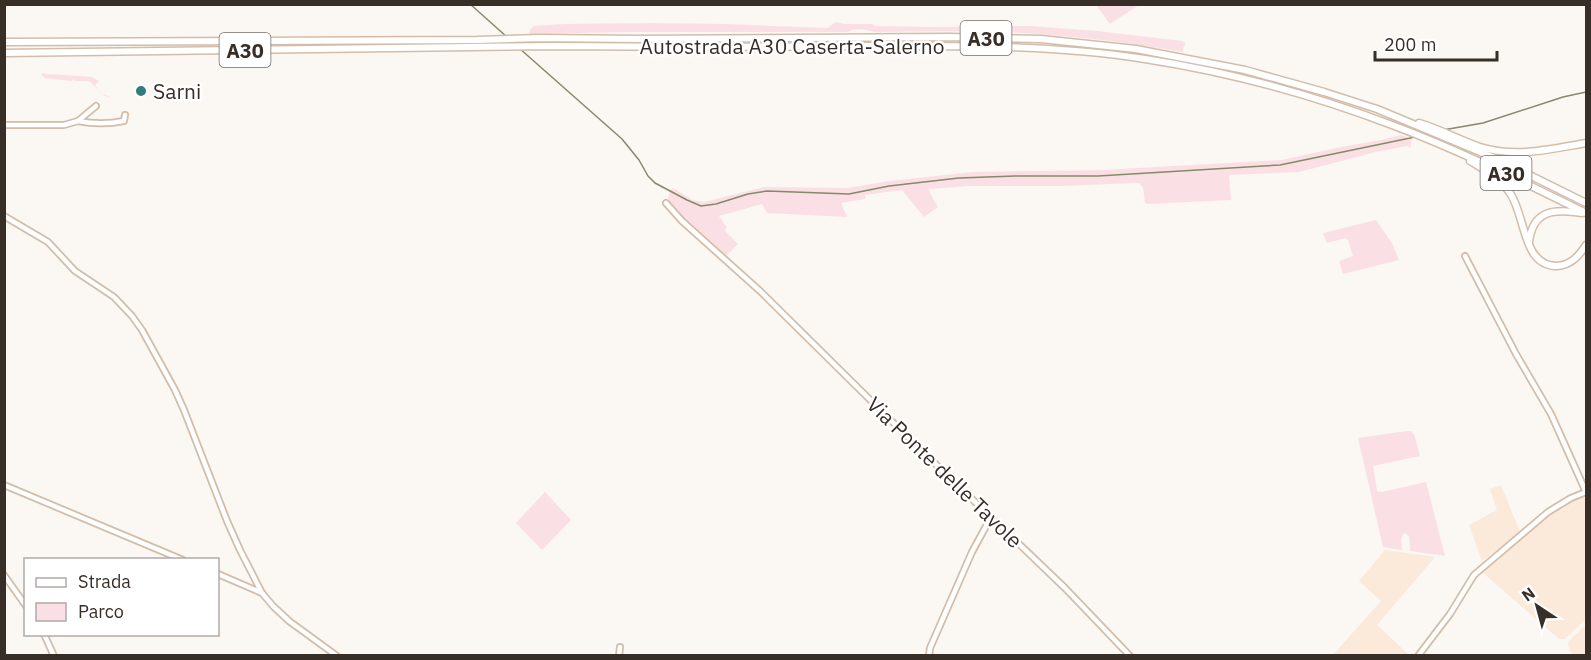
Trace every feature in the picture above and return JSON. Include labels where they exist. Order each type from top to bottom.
[{"type":"highway","name":"Autostrada A30 Caserta-Salerno","points":[[4,42],[539,38],[949,37],[1041,39],[1136,49],[1245,70],[1377,109],[1454,139]]},
{"type":"highway","name":"Autostrada A30 Caserta-Salerno","points":[[4,53],[554,46],[1042,48],[1147,60],[1256,82],[1326,101],[1394,125],[1454,150],[1587,214]]},
{"type":"highway","points":[[1454,139],[1480,147],[1515,153],[1536,152],[1587,142]]},
{"type":"highway","name":"A30","points":[[1454,139],[1586,202]]},
{"type":"highway","points":[[1454,150],[1491,174],[1508,190],[1520,212],[1531,252],[1540,261],[1559,266],[1566,264],[1577,258],[1587,245]]},
{"type":"highway","points":[[1528,245],[1532,227],[1541,216],[1562,210],[1587,214]]},
{"type":"street","points":[[78,122],[96,106]]},
{"type":"street","points":[[4,125],[115,123],[124,121],[125,115]]},
{"type":"street","name":"Via Ponte delle Tavole","points":[[666,203],[690,228],[760,291],[1065,588],[1130,656]]},
{"type":"street","points":[[4,216],[40,236],[75,271],[124,305],[142,330],[175,390],[227,521],[262,593],[289,621],[337,656]]},
{"type":"street","points":[[1418,656],[1450,614],[1474,575],[1548,513],[1571,498],[1587,492],[1551,414],[1516,354],[1465,256]]},
{"type":"street","points":[[4,485],[178,558]]},
{"type":"street","points":[[929,656],[930,648],[972,552],[991,517]]},
{"type":"street","points":[[219,574],[262,593]]},
{"type":"street","points":[[4,575],[24,603]]},
{"type":"street","points":[[45,636],[54,656]]},
{"type":"street","points":[[619,656],[620,647]]},
{"type":"shaded area","points":[[1501,485],[1520,532],[1482,561],[1469,525],[1497,510],[1490,489]]},
{"type":"shaded area","points":[[1580,496],[1586,499],[1586,619],[1565,639],[1559,639],[1482,572],[1550,515]]},
{"type":"shaded area","points":[[1385,550],[1435,557],[1377,625],[1409,655],[1333,655],[1381,601],[1359,581]]},
{"type":"shaded area","points":[[1586,625],[1586,655],[1574,655],[1569,650],[1568,642]]},
{"type":"green space","points":[[1096,5],[1139,5],[1110,24]]},
{"type":"green space","points":[[836,22],[875,26],[1030,26],[1182,41],[1185,46],[1183,52],[1042,34],[874,32],[860,29],[847,32],[529,34],[534,26],[565,24],[727,24],[827,28]]},
{"type":"green space","points":[[42,73],[47,76],[48,74],[92,77],[99,81],[95,85],[99,90],[89,81],[45,78],[41,75]]},
{"type":"green space","points":[[1401,135],[1412,139],[1410,148],[1407,146],[1376,152],[1299,172],[1229,175],[1231,200],[1148,204],[1145,203],[1143,187],[1139,183],[1134,183],[969,186],[929,189],[938,207],[924,217],[902,190],[865,195],[865,199],[841,203],[847,217],[767,213],[762,204],[719,216],[727,228],[726,232],[738,244],[726,256],[684,219],[668,199],[670,190],[673,188],[693,200],[704,202],[764,187],[848,188],[973,172],[1102,170],[1282,160]]},
{"type":"green space","points":[[1376,220],[1392,243],[1399,260],[1343,274],[1339,261],[1353,256],[1348,240],[1346,238],[1327,243],[1323,233]]},
{"type":"green space","points":[[1407,431],[1414,434],[1420,456],[1373,466],[1377,491],[1382,492],[1426,482],[1445,556],[1410,551],[1409,536],[1405,533],[1401,539],[1402,550],[1383,547],[1358,438]]},
{"type":"green space","points":[[545,492],[571,520],[542,550],[516,523]]},
{"type":"waterway","points":[[470,4],[507,37]]},
{"type":"waterway","points":[[519,48],[622,139],[655,183],[701,206],[767,191],[849,194],[889,186],[959,178],[1098,176],[1280,165],[1415,137]]},
{"type":"waterway","points":[[1443,130],[1483,123],[1563,97],[1586,92]]},
{"type":"place","name":"Sarni","points":[[141,91]]}]
